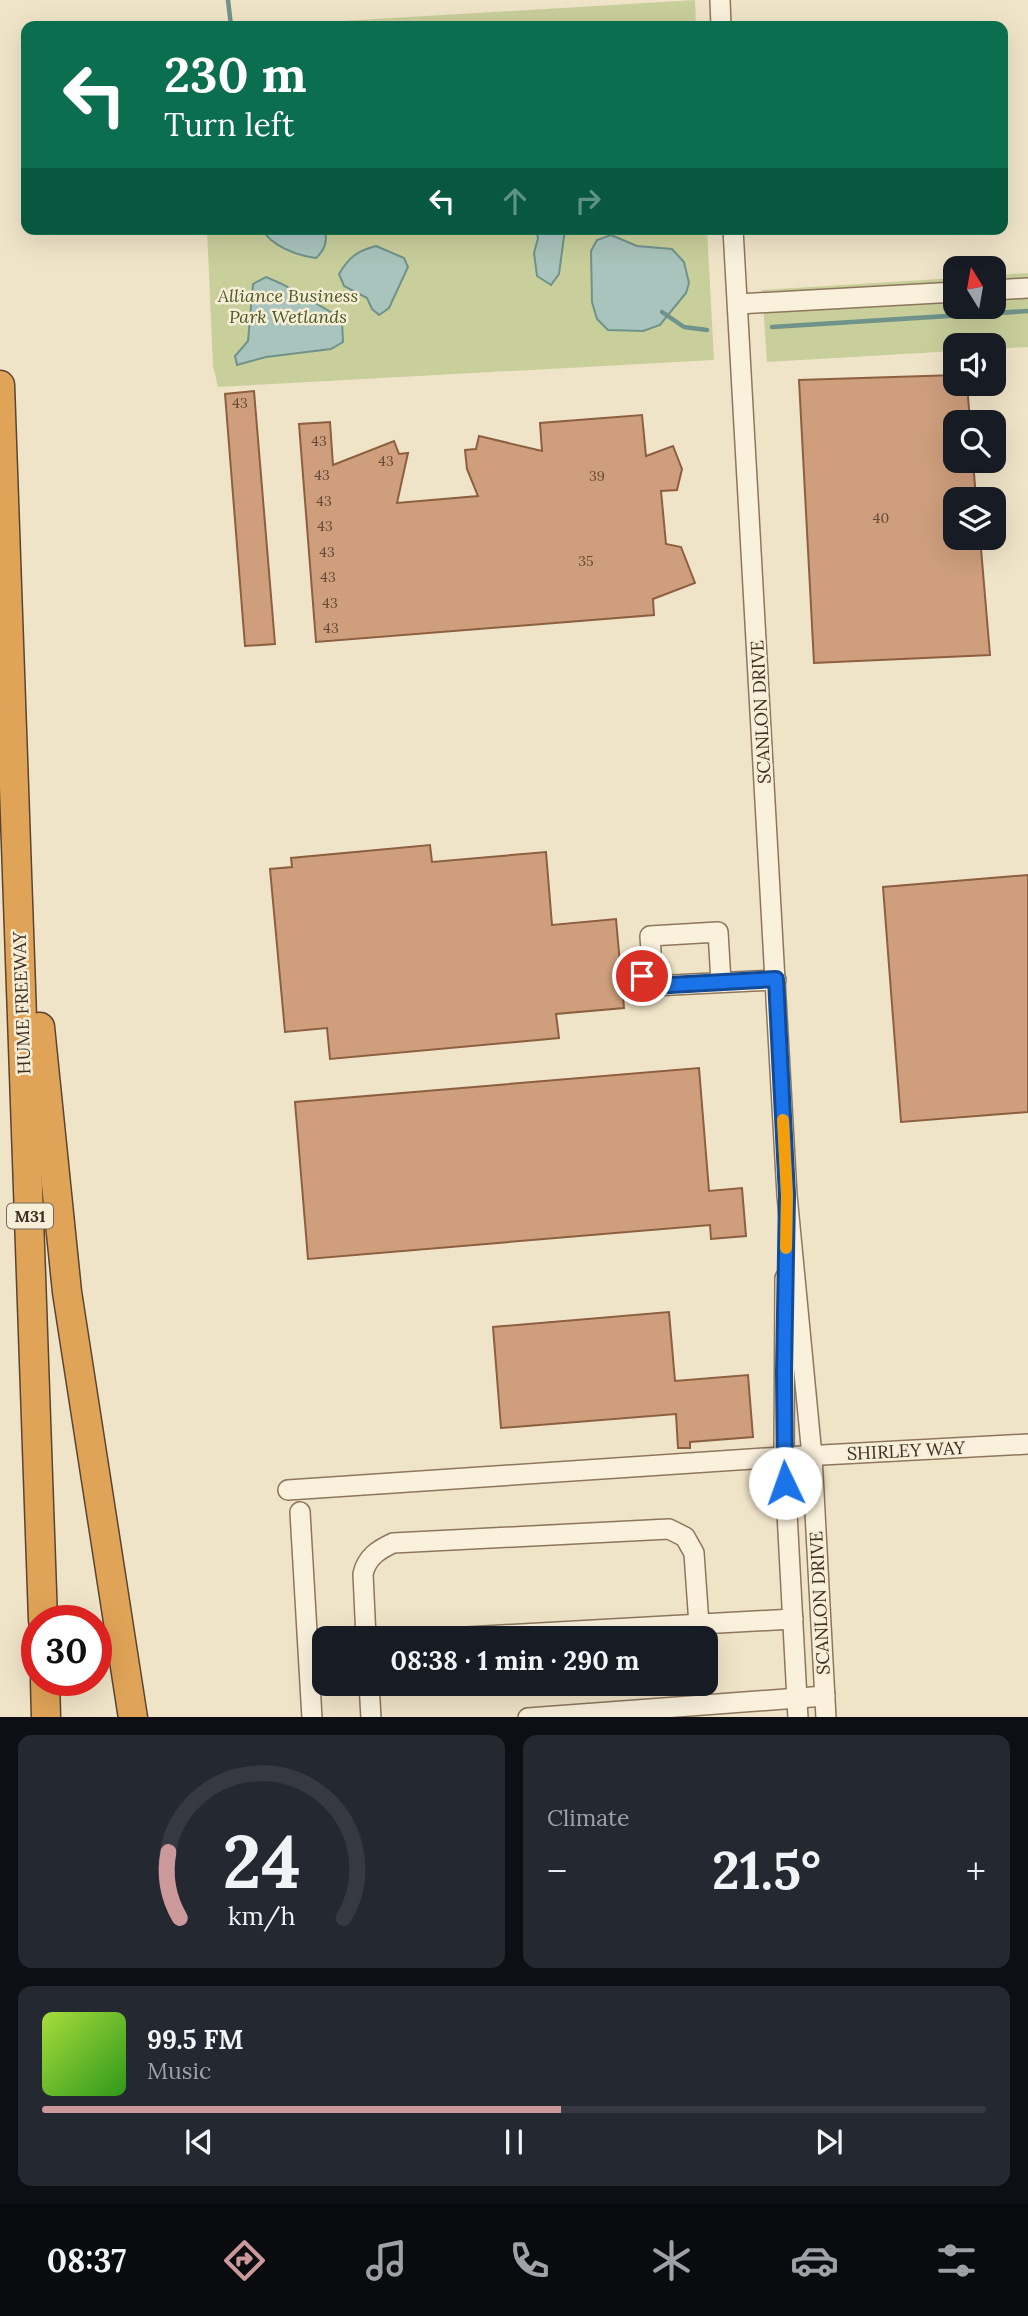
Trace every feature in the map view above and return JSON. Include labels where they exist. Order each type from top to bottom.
[{"type":"highway","name":"HUME FREEWAY","points":[[0,385],[42,1605]]},
{"type":"highway","points":[[16,812],[50,1112],[67,1292],[133,1717]]},
{"type":"highway","points":[[45,1696],[46,1717]]},
{"type":"street","points":[[720,0],[722,21]]},
{"type":"street","name":"SCANLON DRIVE","points":[[733,235],[787,1195],[812,1456],[826,1717]]},
{"type":"street","points":[[1006,289],[1028,288]]},
{"type":"street","points":[[737,304],[943,293]]},
{"type":"street","points":[[720,982],[718,932],[650,936],[651,951],[640,962],[642,976],[652,986],[776,979]]},
{"type":"street","name":"SCANLON DRIVE","points":[[787,1195],[784,1457],[797,1708]]},
{"type":"street","name":"SHIRLEY WAY","points":[[288,1490],[784,1457],[1028,1444]]},
{"type":"street","points":[[300,1512],[312,1717]]},
{"type":"street","points":[[365,1626],[363,1574],[366,1564],[372,1555],[393,1543],[669,1529],[685,1537],[694,1553],[699,1625]]},
{"type":"street","points":[[680,1626],[793,1619]]},
{"type":"street","points":[[370,1696],[371,1717]]},
{"type":"street","points":[[528,1717],[797,1708],[825,1696]]},
{"type":"green space","points":[[695,0],[696,21],[342,21]]},
{"type":"green space","name":"Alliance Business Park Wetlands","points":[[207,235],[707,235],[714,360],[218,387],[213,366]]},
{"type":"green space","points":[[1028,273],[1028,347],[1006,348],[1006,333],[943,333],[943,352],[767,362],[762,290],[943,279],[943,319],[1006,319],[1006,274]]},
{"type":"water","points":[[266,235],[326,237],[325,245],[316,258],[286,249]]},
{"type":"water","points":[[537,235],[564,235],[559,274],[551,285],[537,276],[534,253]]},
{"type":"water","points":[[611,235],[637,246],[672,249],[684,262],[689,283],[686,293],[660,325],[643,331],[608,330],[597,319],[592,302],[591,251],[597,240]]},
{"type":"water","points":[[376,246],[404,258],[408,267],[389,308],[379,315],[372,309],[367,298],[344,286],[339,274],[354,256]]},
{"type":"water","points":[[266,277],[336,315],[342,322],[343,342],[331,349],[266,357],[237,365],[235,356],[248,341],[253,284]]},
{"type":"building","points":[[943,375],[943,396],[968,396],[969,410],[943,410],[943,473],[974,473],[975,487],[943,487],[943,550],[981,550],[990,655],[814,663],[799,380]]},
{"type":"building","points":[[254,391],[275,644],[245,646],[225,394]]},
{"type":"building","points":[[642,415],[646,456],[673,446],[682,469],[677,490],[661,491],[666,544],[681,547],[695,583],[653,599],[654,615],[316,642],[299,424],[330,422],[333,465],[394,441],[399,454],[408,453],[397,503],[478,496],[467,469],[465,450],[476,449],[479,436],[542,451],[540,423]]},
{"type":"building","points":[[430,845],[432,862],[546,852],[552,925],[616,919],[624,1008],[556,1014],[559,1038],[330,1059],[327,1028],[285,1032],[270,869],[292,867],[291,858]]},
{"type":"building","points":[[1028,875],[1028,1112],[901,1122],[883,887]]},
{"type":"building","points":[[699,1068],[709,1191],[742,1188],[746,1236],[711,1239],[710,1225],[308,1259],[295,1102]]},
{"type":"building","points":[[669,1312],[675,1381],[748,1375],[753,1437],[690,1442],[690,1448],[678,1448],[676,1414],[501,1428],[493,1327]]},
{"type":"waterway","points":[[228,0],[230,21]]},
{"type":"waterway","points":[[772,327],[1028,311]]},
{"type":"waterway","points":[[662,312],[684,327],[707,330]]},
{"type":"slow traffic","points":[[783,1120],[787,1195],[786,1248]]},
{"type":"route","points":[[642,976],[652,986],[776,979],[787,1195],[785,1483]]}]
